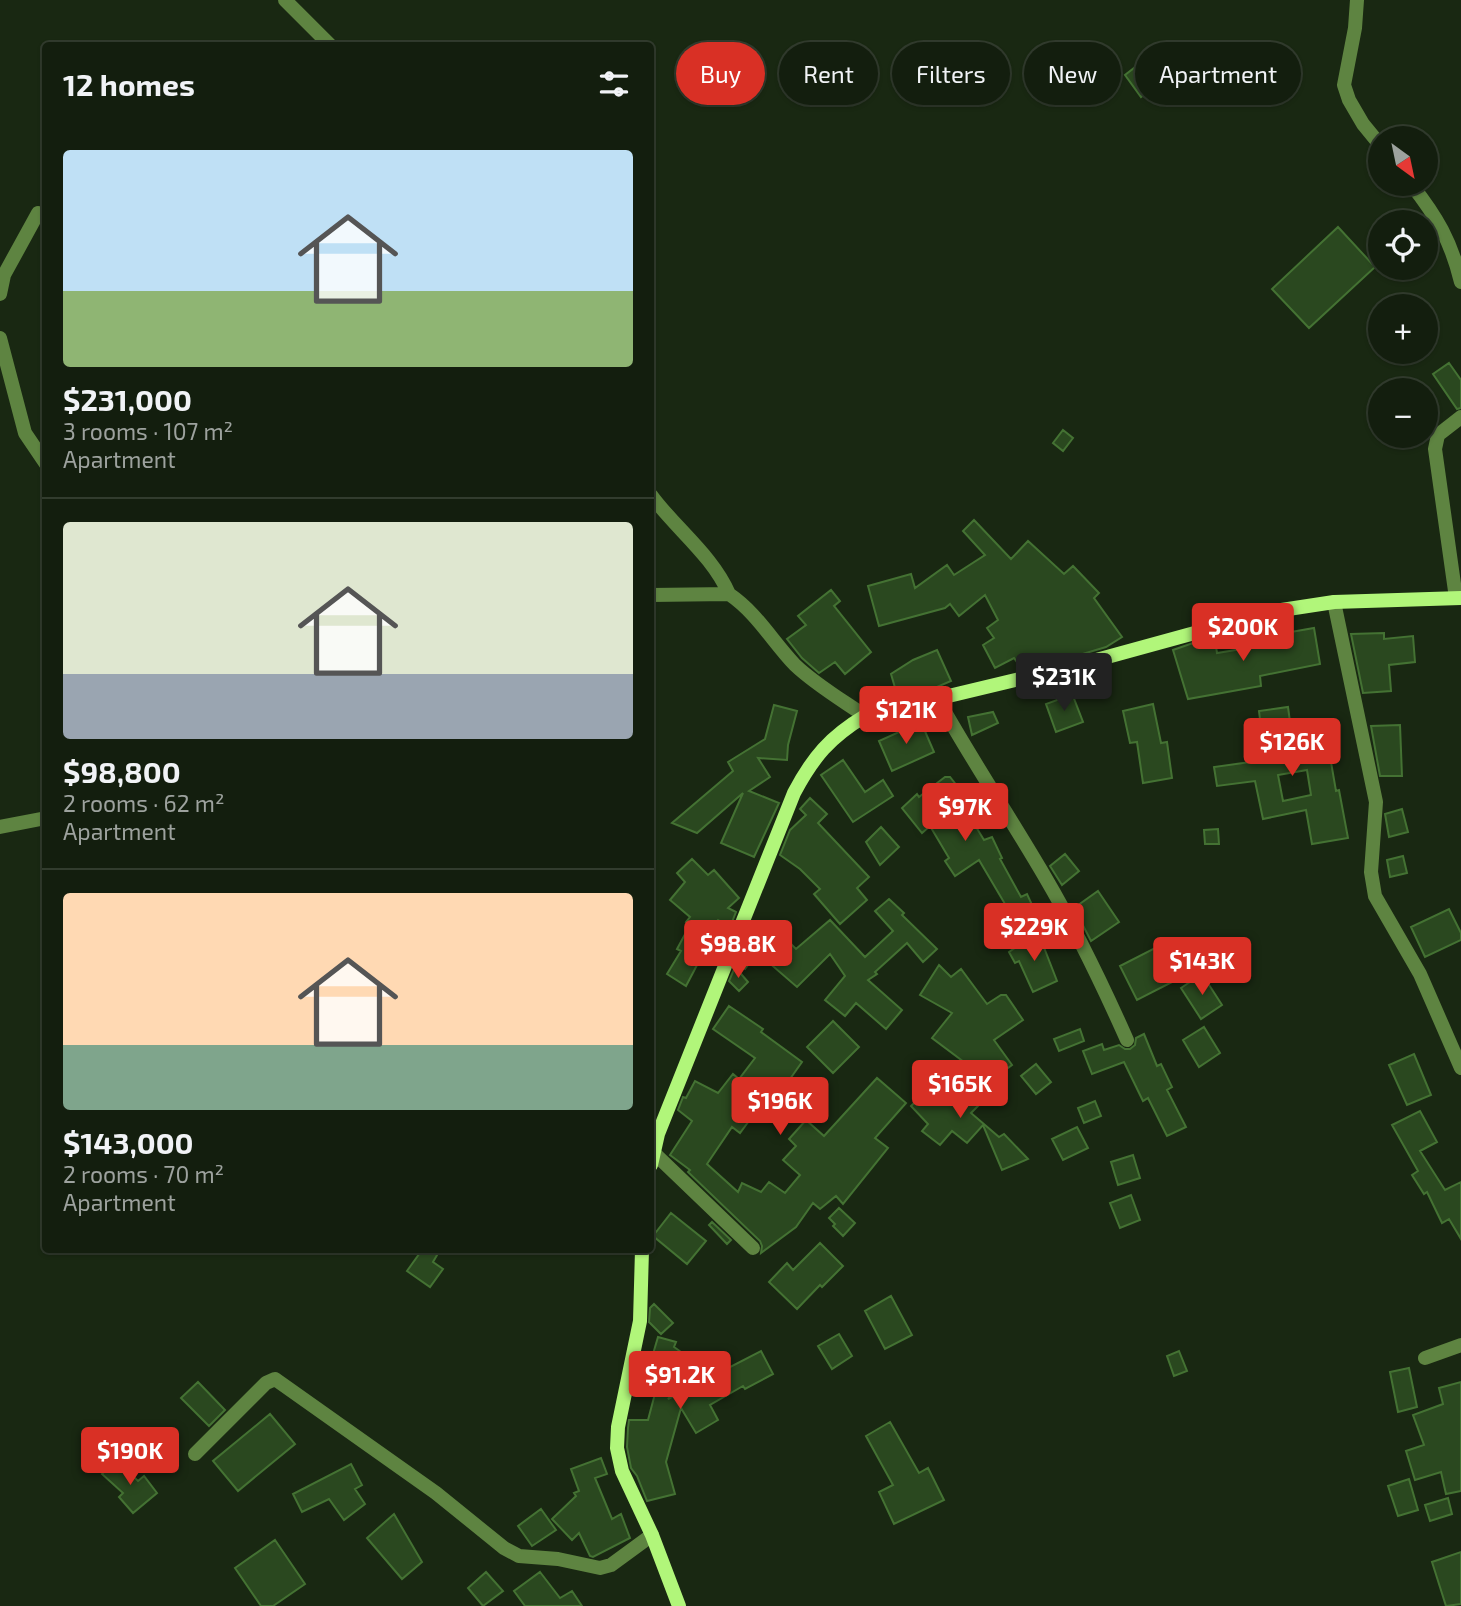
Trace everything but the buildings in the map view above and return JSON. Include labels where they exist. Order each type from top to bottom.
[{"type":"street","points":[[285,0],[327,42]]},
{"type":"street","points":[[1357,0],[1355,29],[1344,85],[1349,100],[1368,130]]},
{"type":"street","points":[[1420,196],[1447,237],[1461,282]]},
{"type":"street","points":[[0,294],[9,265],[38,213]]},
{"type":"street","points":[[0,338],[25,433],[42,458]]},
{"type":"street","points":[[654,1154],[711,999],[794,793],[808,766],[826,744],[865,716],[1077,665],[1275,611],[1334,602],[1458,598],[1435,449],[1438,435],[1461,417]]},
{"type":"street","points":[[654,499],[716,569],[729,594],[756,617],[794,664],[865,716]]},
{"type":"street","points":[[654,595],[729,594]]},
{"type":"street","points":[[1334,602],[1376,802],[1371,872],[1375,896],[1420,974],[1461,1068]]},
{"type":"street","points":[[937,698],[1045,877],[1127,1040]]},
{"type":"street","points":[[0,827],[42,819]]},
{"type":"street","points":[[654,1161],[752,1248]]},
{"type":"street","points":[[642,1253],[640,1321],[622,1405],[617,1448],[622,1471],[652,1535],[679,1606]]},
{"type":"street","points":[[1425,1358],[1461,1345]]},
{"type":"street","points":[[195,1454],[261,1388],[275,1379],[436,1493],[504,1548],[519,1556],[607,1567],[652,1535]]}]
